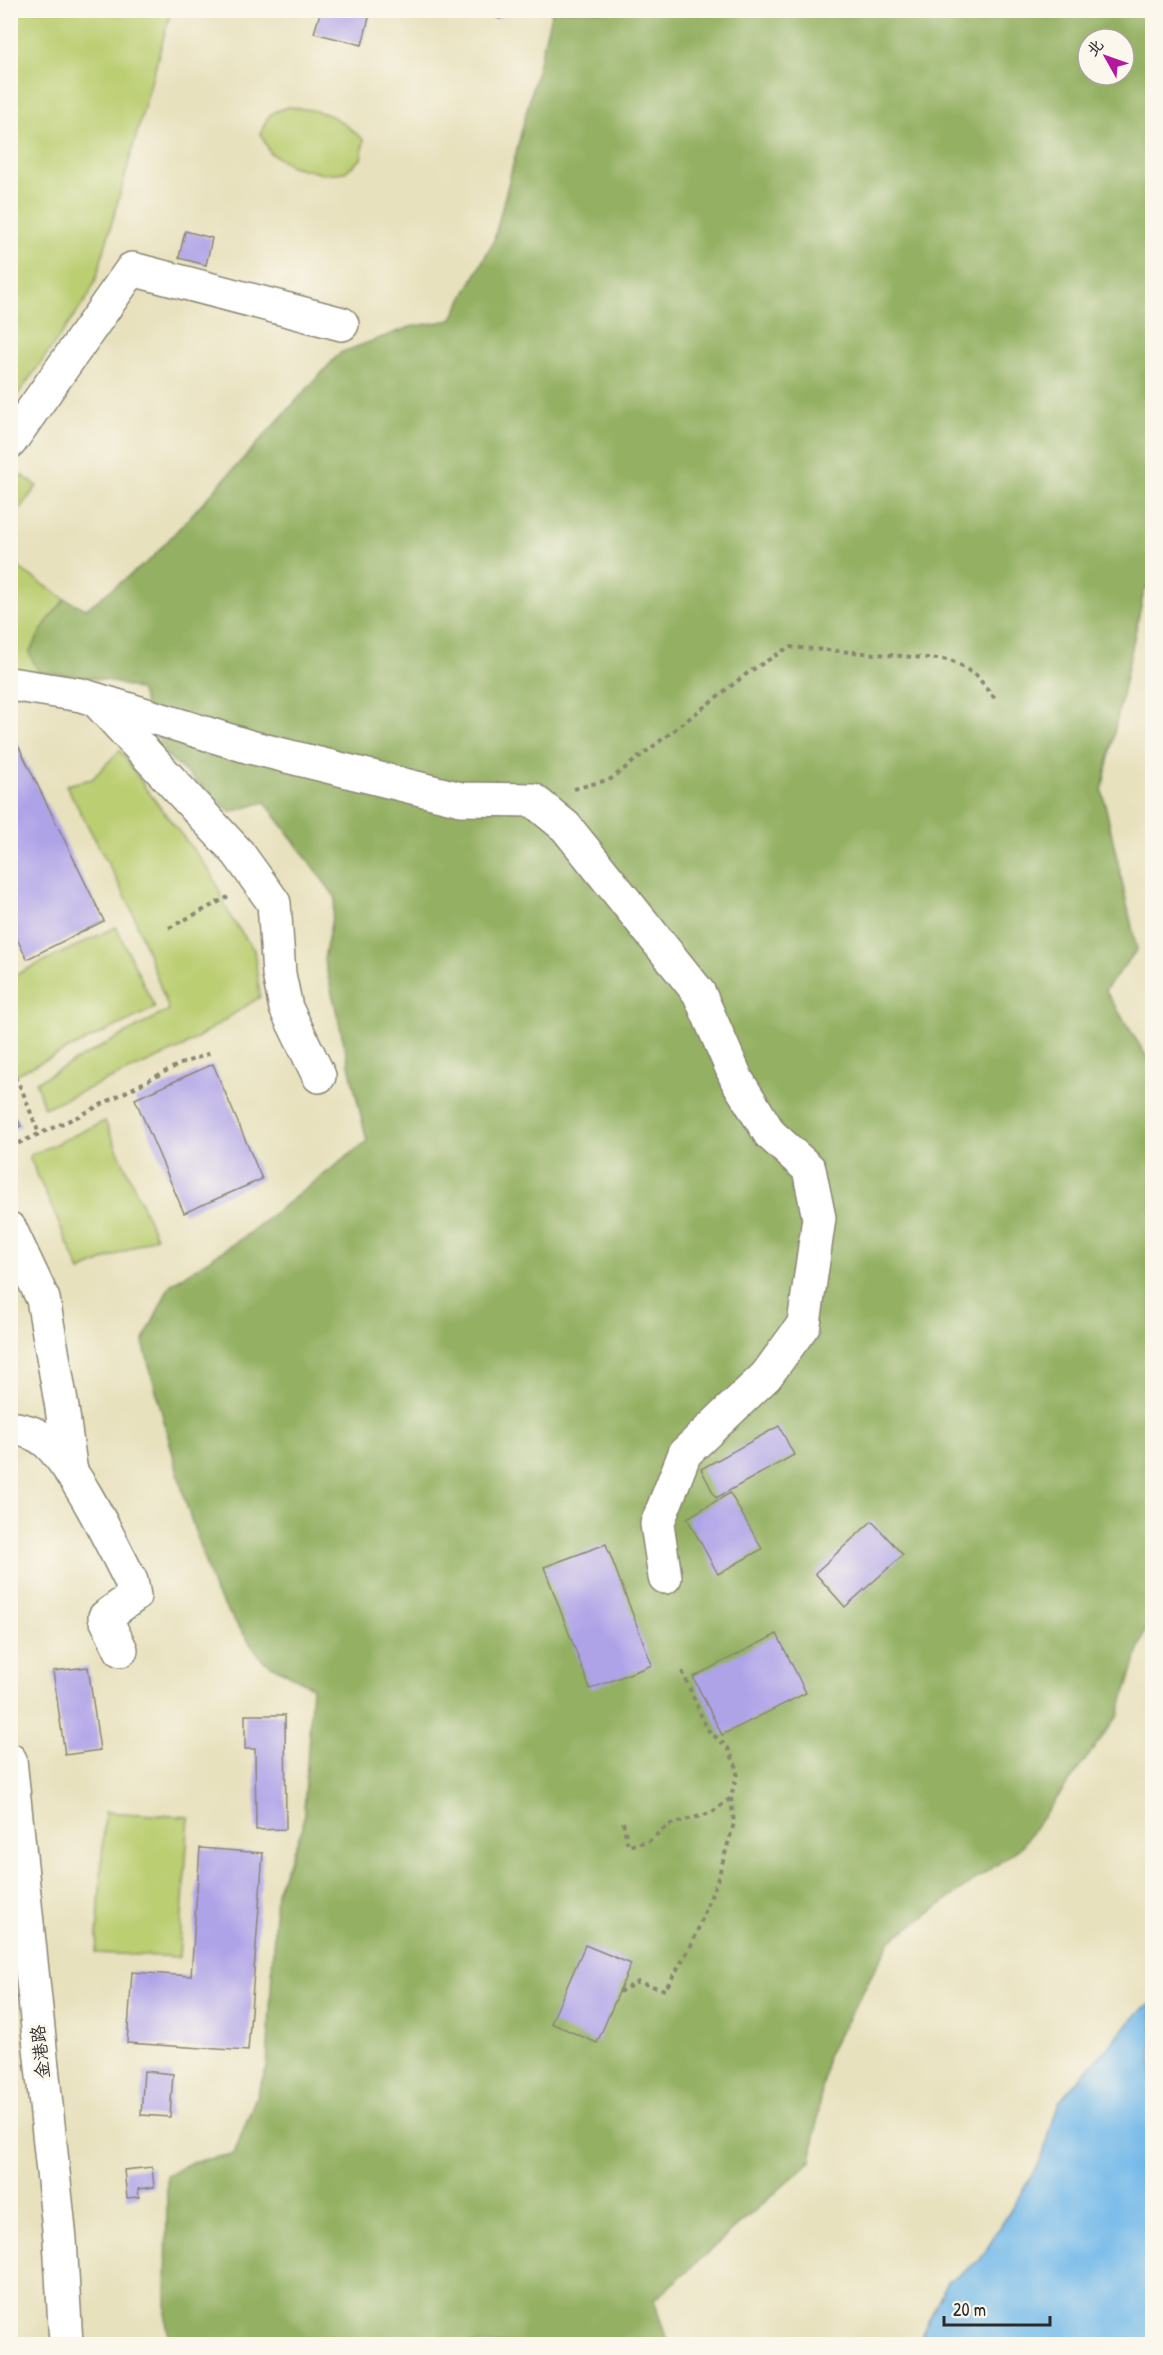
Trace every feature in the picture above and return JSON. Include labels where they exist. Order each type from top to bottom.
[{"type":"street","points":[[10,442],[132,269],[342,324]]},
{"type":"street","points":[[10,684],[81,695],[250,747],[461,799],[533,800],[567,827],[699,993],[736,1080],[770,1134],[809,1169],[819,1218],[804,1324],[765,1376],[686,1453],[657,1524],[665,1577]]},
{"type":"street","points":[[95,699],[238,854],[274,903],[279,974],[286,1008],[320,1076]]},
{"type":"street","points":[[10,1229],[43,1299],[62,1408],[70,1473]]},
{"type":"street","points":[[10,1428],[29,1430],[48,1443],[70,1473],[131,1581],[134,1596],[105,1617],[122,1650]]},
{"type":"street","name":"金港路","points":[[10,1760],[60,2239],[66,2344]]},
{"type":"path","points":[[533,800],[611,779],[749,672],[789,647],[951,660],[976,675],[997,701]]},
{"type":"path","points":[[169,928],[210,908],[257,879]]},
{"type":"path","points":[[10,1147],[178,1065],[213,1052]]},
{"type":"path","points":[[10,1069],[39,1134]]},
{"type":"path","points":[[619,1992],[638,1982],[665,1990],[688,1952],[718,1878],[734,1823],[731,1797],[738,1770],[728,1748],[706,1729],[682,1671]]},
{"type":"path","points":[[623,1822],[628,1846],[649,1841],[668,1825],[711,1814],[731,1797]]},
{"type":"green space","points":[[11,10],[171,11],[97,276],[88,297],[11,404]]},
{"type":"green space","points":[[552,11],[1152,11],[1152,585],[1144,591],[1102,790],[1137,950],[1105,990],[1152,1065],[1152,1609],[1118,1716],[1020,1848],[891,1940],[827,2056],[811,2161],[654,2300],[668,2344],[170,2344],[166,2321],[167,2175],[192,2162],[234,2154],[267,2068],[276,1892],[303,1827],[312,1687],[262,1660],[215,1593],[187,1507],[143,1342],[170,1285],[241,1239],[367,1141],[324,959],[336,898],[265,802],[231,812],[164,753],[140,690],[107,680],[39,672],[29,653],[46,623],[65,599],[86,609],[151,559],[340,353],[410,327],[451,320],[494,240]]},
{"type":"green space","points":[[289,107],[313,110],[346,125],[364,140],[361,159],[345,172],[323,174],[291,166],[270,153],[261,134],[265,122],[273,112]]},
{"type":"green space","points":[[22,475],[37,486],[11,521],[11,490]]},
{"type":"green space","points":[[10,562],[65,599],[46,623],[39,672],[11,674]]},
{"type":"green space","points":[[120,750],[146,789],[212,874],[231,918],[254,950],[260,997],[183,1047],[44,1108],[36,1082],[169,1010],[130,905],[66,785],[92,779]]},
{"type":"green space","points":[[116,927],[155,1008],[12,1076],[11,977]]},
{"type":"green space","points":[[105,1121],[156,1237],[80,1271],[29,1156]]},
{"type":"green space","points":[[105,1812],[189,1817],[179,1957],[96,1953]]},
{"type":"water","points":[[1152,2003],[1152,2344],[917,2344],[947,2282],[980,2260],[1041,2160],[1059,2102],[1138,2013]]},
{"type":"building","points":[[321,10],[371,10],[362,45],[314,33]]},
{"type":"building","points":[[473,10],[502,10],[500,19]]},
{"type":"building","points":[[185,231],[212,238],[206,265],[179,258]]},
{"type":"building","points":[[15,739],[104,921],[27,959],[10,925],[10,741]]},
{"type":"building","points":[[213,1064],[262,1179],[184,1213],[135,1099]]},
{"type":"building","points":[[10,1105],[21,1126],[10,1131]]},
{"type":"building","points":[[779,1426],[794,1455],[716,1498],[701,1469]]},
{"type":"building","points":[[730,1493],[762,1549],[718,1574],[687,1518]]},
{"type":"building","points":[[872,1521],[903,1555],[845,1607],[815,1573]]},
{"type":"building","points":[[606,1544],[652,1665],[590,1689],[544,1567]]},
{"type":"building","points":[[777,1634],[806,1693],[722,1735],[693,1677]]},
{"type":"building","points":[[88,1667],[100,1750],[65,1755],[53,1671]]},
{"type":"building","points":[[245,1715],[285,1715],[286,1829],[256,1830],[255,1749],[245,1749]]},
{"type":"building","points":[[200,1848],[263,1853],[248,2051],[127,2043],[132,1972],[191,1976]]},
{"type":"building","points":[[585,1945],[631,1964],[597,2043],[551,2023]]},
{"type":"building","points":[[144,2071],[173,2074],[170,2117],[141,2115]]},
{"type":"building","points":[[152,2167],[154,2187],[138,2189],[139,2197],[127,2198],[124,2170]]}]
